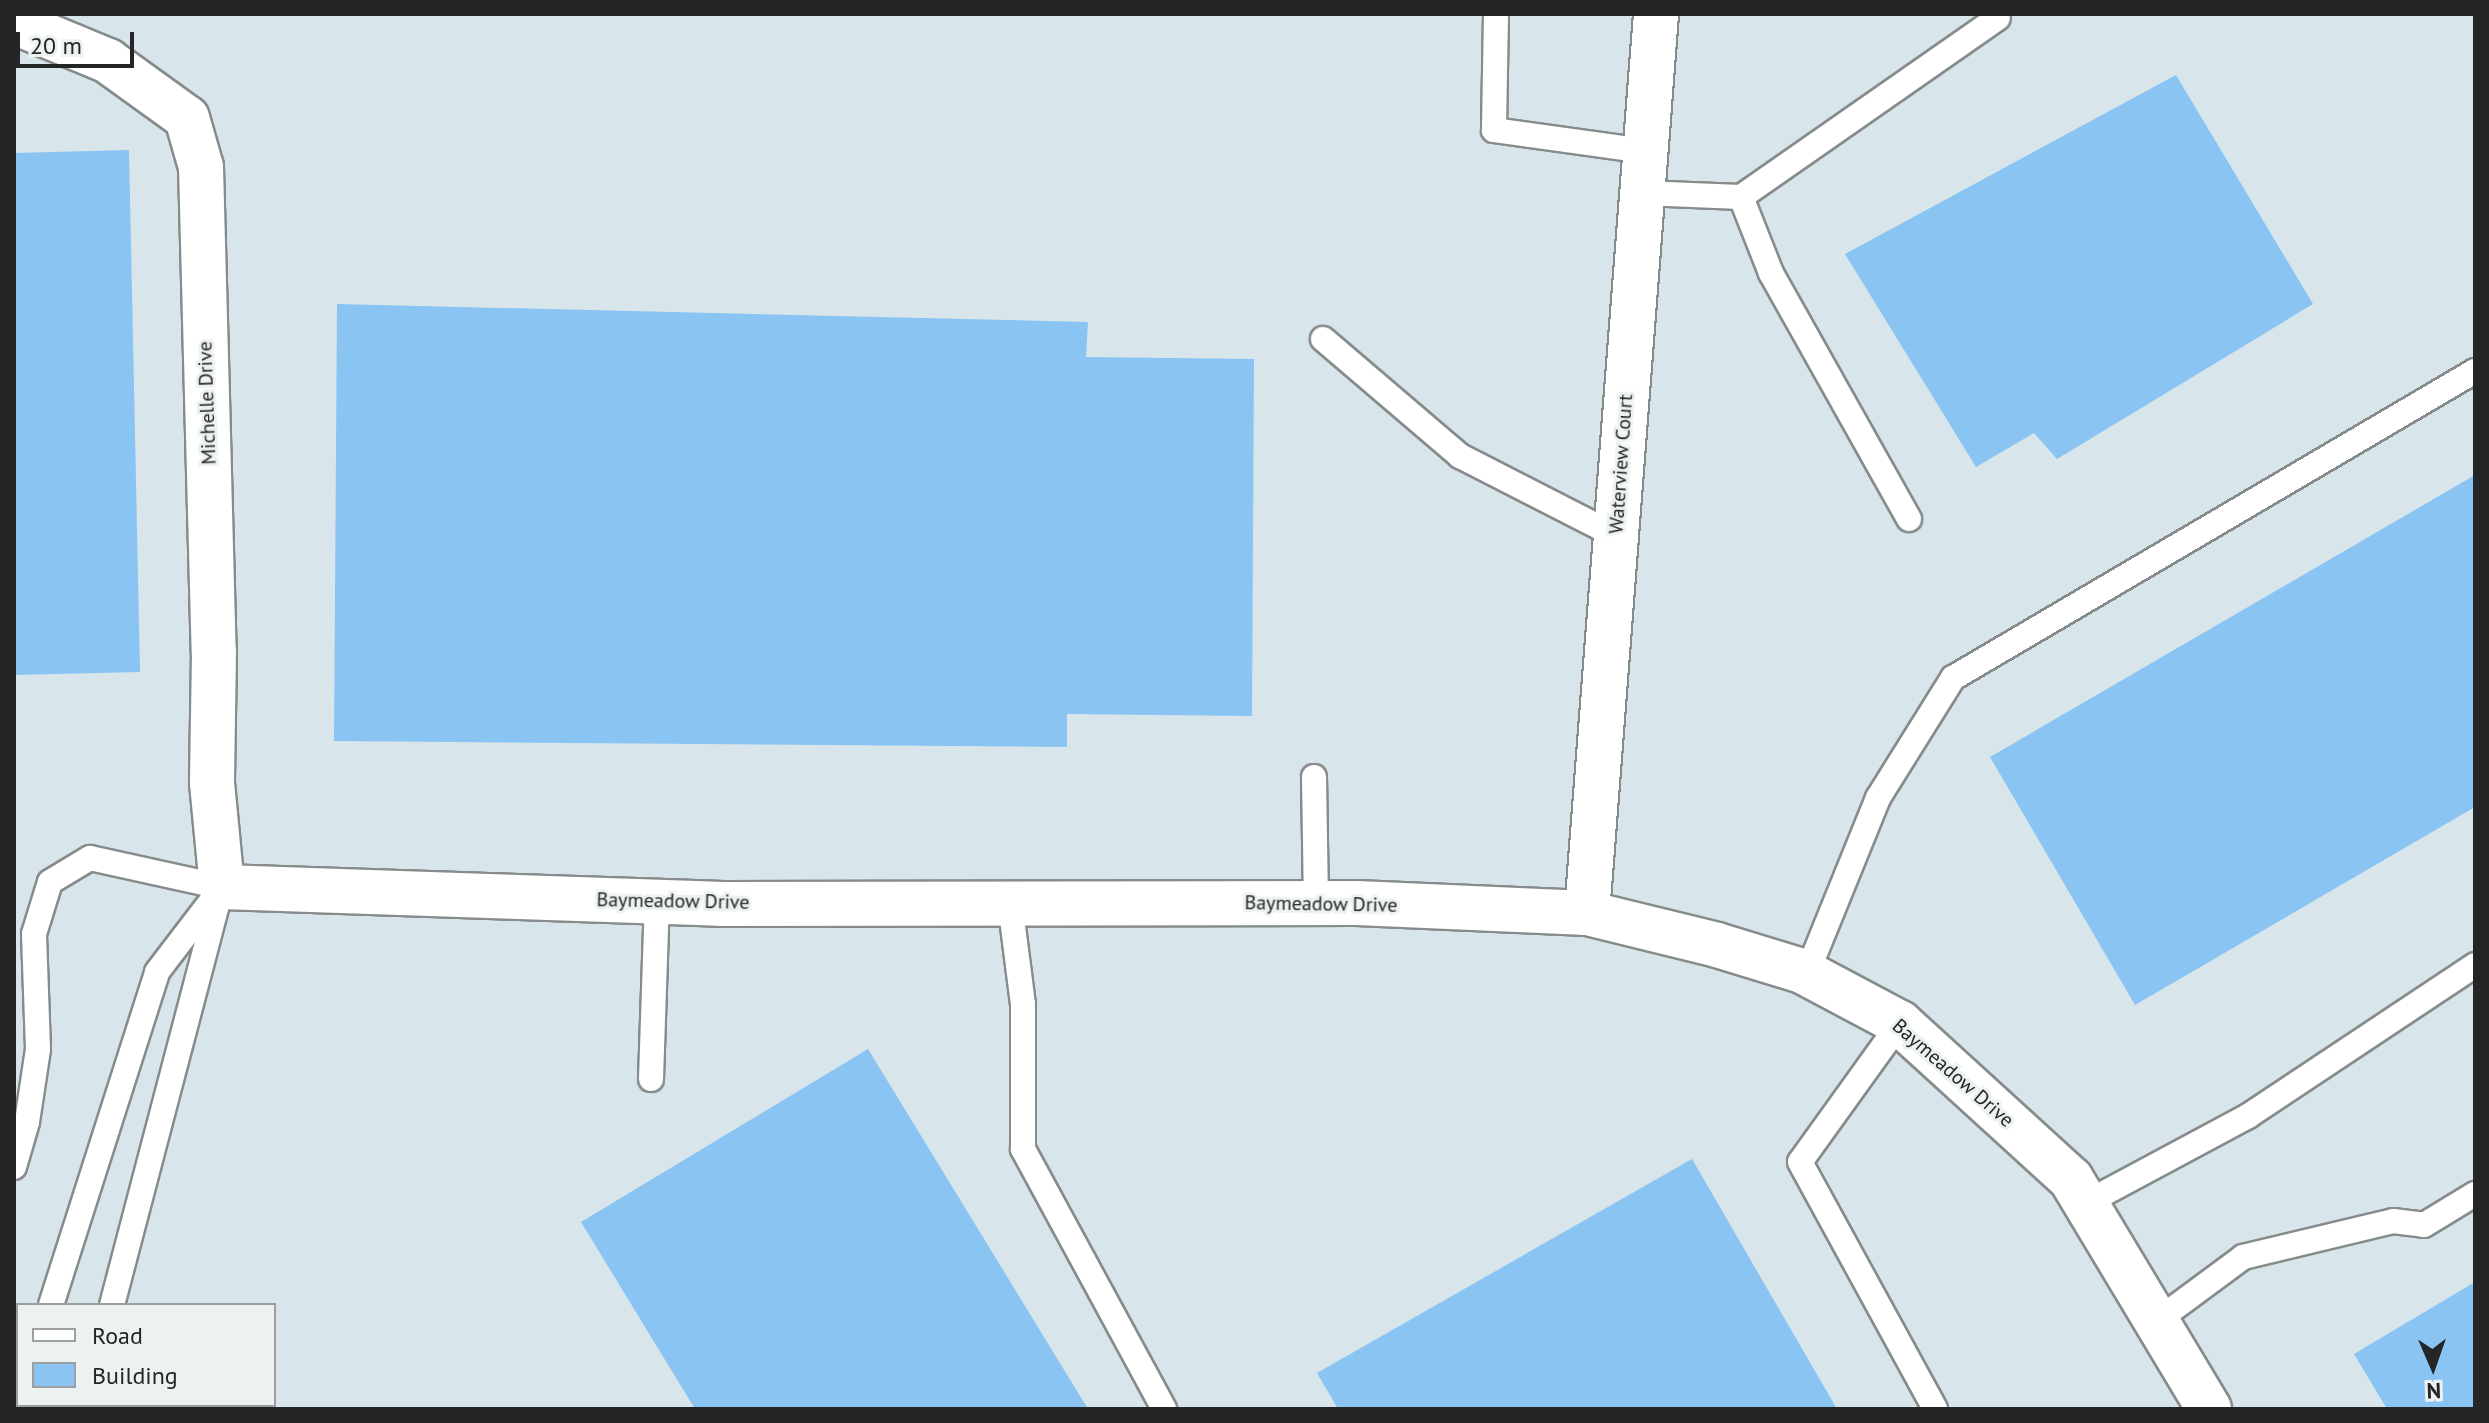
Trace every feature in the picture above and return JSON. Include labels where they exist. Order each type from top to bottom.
[{"type":"street","name":"Waterview Court","points":[[1587,913],[1656,14]]},
{"type":"street","name":"Michelle Drive","points":[[14,22],[108,61],[187,118],[201,167],[214,652],[212,783],[222,887]]},
{"type":"street","name":"Baymeadow Drive","points":[[222,887],[657,902],[1316,903],[1587,913],[1807,973],[1900,1023],[2071,1179],[2209,1409]]},
{"type":"lane","points":[[1496,14],[1494,130],[1741,197],[1998,18]]},
{"type":"lane","points":[[1741,197],[1771,273],[1909,519]]},
{"type":"lane","points":[[1323,339],[1460,456],[1616,536]]},
{"type":"lane","points":[[1807,973],[1878,798],[1953,678],[2475,371]]},
{"type":"lane","points":[[1314,777],[1316,903]]},
{"type":"lane","points":[[14,1167],[38,1049],[34,934],[50,882],[90,858],[222,887]]},
{"type":"lane","points":[[52,1303],[157,972],[222,887]]},
{"type":"lane","points":[[113,1303],[222,887]]},
{"type":"lane","points":[[651,1079],[657,902]]},
{"type":"lane","points":[[1010,903],[1023,1004],[1023,1149],[1164,1409]]},
{"type":"lane","points":[[2086,1203],[2248,1116],[2475,965]]},
{"type":"lane","points":[[1900,1023],[1800,1162],[1935,1409]]},
{"type":"lane","points":[[2158,1320],[2243,1257],[2393,1221],[2424,1225],[2475,1194]]},
{"type":"shaded area","points":[[14,14],[2475,14],[2475,1409],[14,1409]]},
{"type":"building","points":[[2176,75],[2313,304],[2057,459],[2034,433],[1976,467],[1845,254]]},
{"type":"building","points":[[129,150],[140,672],[14,675],[14,153]]},
{"type":"building","points":[[337,304],[1088,322],[1086,357],[1254,359],[1252,716],[1067,714],[1067,747],[334,741]]},
{"type":"building","points":[[2475,475],[2475,807],[2135,1005],[1990,757]]},
{"type":"building","points":[[868,1049],[1088,1409],[695,1409],[581,1222]]},
{"type":"building","points":[[1692,1159],[1837,1409],[1338,1409],[1317,1373]]},
{"type":"building","points":[[2475,1282],[2475,1409],[2387,1409],[2354,1354]]}]
